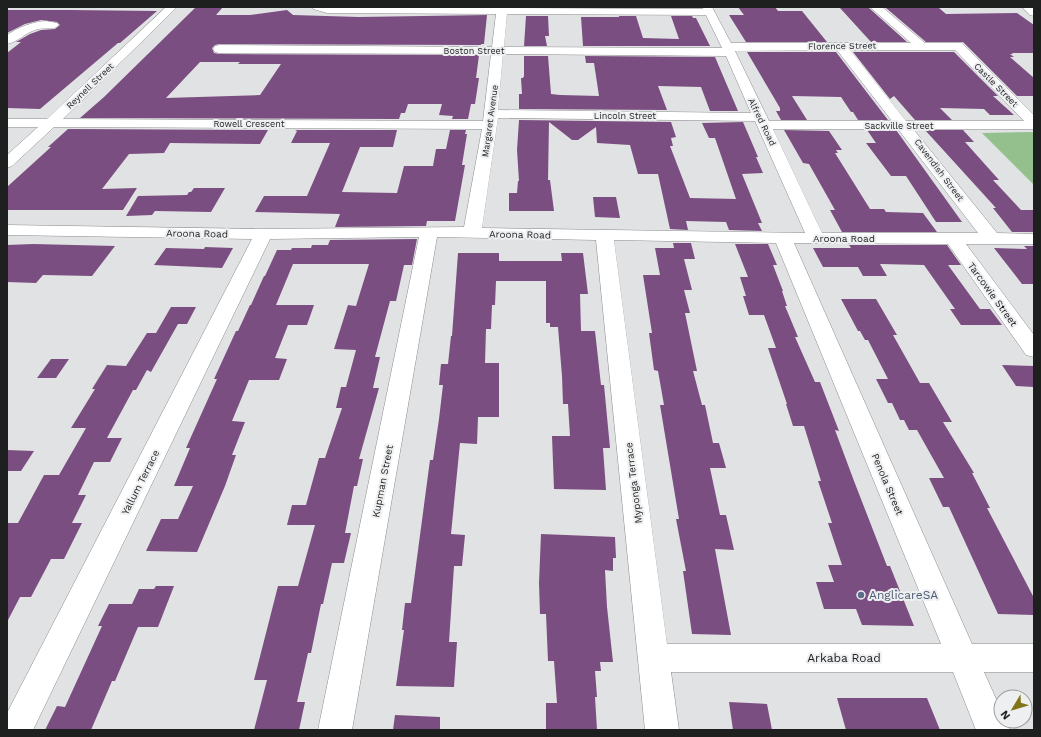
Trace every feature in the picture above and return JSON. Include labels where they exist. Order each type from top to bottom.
[{"type":"street","name":"Reynell Street","points":[[7,163],[172,7]]},
{"type":"street","points":[[317,7],[327,10],[708,10]]},
{"type":"street","points":[[875,7],[921,45]]},
{"type":"street","points":[[1027,7],[1034,13]]},
{"type":"street","name":"Margaret Avenue","points":[[472,233],[491,120],[502,9]]},
{"type":"street","name":"Alfred Road","points":[[708,10],[816,238]]},
{"type":"street","points":[[7,41],[25,29],[35,26],[53,25]]},
{"type":"street","name":"Florence Street","points":[[728,50],[842,46],[958,46]]},
{"type":"street","name":"Cavendish Street","points":[[842,46],[991,238]]},
{"type":"street","name":"Castle Street","points":[[958,46],[1034,124]]},
{"type":"street","name":"Boston Street","points":[[219,49],[499,51],[728,50]]},
{"type":"street","name":"Rowell Crescent","points":[[7,123],[491,120]]},
{"type":"street","name":"Lincoln Street","points":[[491,120],[761,121]]},
{"type":"street","name":"Sackville Street","points":[[761,121],[905,126],[1034,124]]},
{"type":"street","name":"Aroona Road","points":[[7,230],[264,234],[429,232],[604,236],[1034,239]]},
{"type":"street","name":"Kupman Street","points":[[335,730],[429,232]]},
{"type":"street","name":"Yallum Terrace","points":[[16,730],[264,234]]},
{"type":"street","name":"Myponga Terrace","points":[[604,236],[662,730]]},
{"type":"street","name":"Penola Street","points":[[783,238],[993,730]]},
{"type":"street","name":"Tarcowie Street","points":[[953,239],[1034,350]]},
{"type":"street","name":"Arkaba Road","points":[[653,658],[1034,658]]},
{"type":"green space","points":[[1034,132],[1034,185],[982,133]]},
{"type":"building","points":[[196,7],[223,7],[216,15],[250,15],[287,10],[293,15],[359,17],[487,15],[484,44],[481,45],[219,44],[212,48],[214,53],[219,54],[479,55],[476,78],[479,78],[475,104],[471,104],[468,119],[452,119],[453,116],[439,115],[442,104],[408,104],[405,113],[401,113],[399,119],[80,118],[104,97]],"holes":[[[200,62],[240,62],[238,64],[281,64],[260,95],[166,98]]]},
{"type":"building","points":[[738,7],[775,7],[778,11],[802,11],[827,42],[746,42],[729,15],[744,15]]},
{"type":"building","points":[[840,8],[869,8],[907,42],[871,42]]},
{"type":"building","points":[[886,8],[939,8],[946,14],[1017,13],[1034,25],[1034,53],[1012,53],[1013,54],[1010,54],[1014,57],[1010,57],[1034,78],[1034,96],[1017,96],[963,42],[926,42]]},
{"type":"building","points":[[7,10],[157,11],[40,109],[7,108],[7,53],[21,42],[16,42],[30,34],[41,30],[55,29],[60,25],[57,22],[41,20],[25,24],[7,33]]},
{"type":"building","points":[[526,16],[548,16],[549,36],[545,36],[547,46],[524,46]]},
{"type":"building","points":[[636,16],[643,38],[679,39],[671,16],[692,16],[693,18],[696,18],[710,46],[583,46],[581,17]]},
{"type":"building","points":[[747,52],[836,52],[888,120],[858,120],[841,97],[792,96],[807,120],[781,120],[776,111],[780,111],[780,108]]},
{"type":"building","points":[[853,52],[954,52],[998,96],[993,96],[1014,115],[990,115],[984,109],[940,108],[952,120],[915,120],[894,96],[890,99]]},
{"type":"building","points":[[524,56],[548,56],[551,94],[599,96],[594,63],[586,63],[585,56],[715,57],[738,111],[710,111],[701,87],[658,86],[667,110],[519,109],[519,94],[522,94],[521,78],[524,76]]},
{"type":"building","points":[[519,120],[671,122],[676,137],[671,138],[673,146],[670,146],[690,198],[736,199],[715,138],[709,138],[702,123],[743,122],[763,173],[742,174],[762,223],[758,223],[762,231],[729,230],[726,222],[686,221],[688,230],[670,229],[658,174],[638,174],[630,145],[597,143],[596,127],[578,140],[572,140],[549,122],[548,180],[550,180],[554,211],[509,211],[509,193],[517,193],[519,181],[517,150]]},
{"type":"building","points":[[68,129],[268,130],[260,144],[170,143],[164,153],[129,154],[102,189],[137,188],[123,210],[7,210],[7,187],[51,147],[48,147]]},
{"type":"building","points":[[295,130],[397,130],[393,147],[360,147],[342,192],[397,193],[404,166],[433,166],[436,149],[446,149],[450,130],[466,130],[465,134],[467,134],[462,165],[465,165],[455,221],[427,221],[426,226],[335,227],[340,214],[255,212],[264,196],[307,196],[330,143],[291,143],[297,131]]},
{"type":"building","points":[[784,130],[829,131],[842,150],[836,150],[838,153],[835,153],[870,209],[884,209],[886,212],[923,213],[937,232],[842,232],[830,210],[835,210],[809,164],[803,163]]},
{"type":"building","points":[[867,130],[896,130],[962,222],[936,222],[906,176],[891,176],[866,143],[876,143]]},
{"type":"building","points":[[925,130],[963,130],[974,142],[965,142],[999,180],[993,180],[1021,210],[1034,210],[1034,232],[1012,232],[993,208],[996,208]]},
{"type":"building","points":[[194,188],[225,188],[211,212],[155,211],[152,215],[126,216],[138,196],[187,195]]},
{"type":"building","points":[[593,197],[616,197],[620,218],[595,217]]},
{"type":"building","points":[[417,239],[412,265],[404,265],[396,301],[390,301],[375,357],[380,357],[373,388],[379,388],[359,459],[363,459],[357,486],[354,486],[345,533],[351,533],[344,563],[332,563],[323,604],[321,604],[311,653],[308,653],[297,702],[305,702],[299,730],[254,730],[267,680],[254,680],[278,586],[298,586],[315,525],[287,525],[292,505],[306,505],[319,458],[325,458],[342,408],[336,408],[341,387],[346,387],[356,350],[334,349],[348,305],[356,306],[369,264],[293,264],[276,305],[314,305],[307,325],[288,325],[275,358],[287,359],[279,380],[249,380],[232,421],[245,422],[232,455],[236,455],[225,486],[197,552],[146,551],[161,519],[178,519],[193,486],[174,486],[190,448],[186,448],[217,379],[214,379],[236,331],[238,331],[277,250],[311,248],[312,245],[328,245],[330,240]]},
{"type":"building","points":[[673,243],[691,243],[695,259],[684,259],[692,290],[684,290],[690,313],[685,313],[697,371],[693,371],[702,405],[705,405],[713,443],[719,443],[726,468],[710,468],[720,515],[726,515],[734,550],[715,549],[731,635],[692,634],[683,571],[686,571],[676,519],[679,519],[660,405],[664,405],[658,371],[654,370],[649,333],[652,333],[643,275],[660,275],[655,248],[674,248]]},
{"type":"building","points":[[33,244],[115,246],[92,276],[43,275],[36,283],[7,282],[7,245]]},
{"type":"building","points":[[735,244],[768,244],[777,265],[773,265],[783,291],[787,306],[785,306],[798,337],[795,337],[815,382],[820,382],[839,431],[835,430],[854,481],[887,566],[890,566],[914,626],[862,625],[856,609],[824,609],[816,582],[834,582],[828,565],[842,565],[828,523],[832,523],[818,481],[821,481],[804,426],[793,426],[768,348],[776,348],[764,315],[749,315],[743,296],[746,296],[740,277],[748,277]]},
{"type":"building","points":[[849,245],[947,245],[961,265],[948,265],[980,309],[990,309],[1002,325],[961,325],[950,309],[955,309],[924,265],[880,264],[887,276],[863,276],[858,267],[823,267],[813,248],[851,248]]},
{"type":"building","points":[[1024,246],[1034,246],[1034,284],[1022,284],[994,248],[1027,249]]},
{"type":"building","points":[[205,247],[233,248],[222,268],[154,265],[166,248],[204,249]]},
{"type":"building","points":[[458,253],[499,253],[499,261],[562,261],[561,253],[583,253],[588,294],[580,294],[581,331],[595,331],[601,385],[604,385],[610,448],[603,448],[606,490],[554,489],[552,436],[570,436],[568,404],[563,404],[558,327],[550,327],[550,323],[546,323],[546,281],[496,281],[495,305],[492,305],[491,329],[486,329],[485,363],[499,363],[499,417],[478,417],[477,444],[460,443],[451,534],[465,535],[462,566],[454,566],[449,642],[457,642],[454,687],[396,686],[404,630],[402,630],[405,603],[411,603],[430,460],[433,460],[439,419],[443,385],[439,385],[441,364],[448,364],[452,336]]},
{"type":"building","points":[[841,299],[876,299],[897,335],[893,335],[920,383],[929,383],[952,422],[943,422],[974,473],[972,473],[990,508],[987,508],[1034,598],[1034,615],[998,614],[949,507],[943,507],[929,478],[944,478],[917,430],[909,430],[904,420],[900,420],[892,403],[888,403],[876,379],[888,379],[868,340],[865,340],[860,331],[858,331]]},
{"type":"building","points":[[171,307],[196,307],[187,324],[178,324],[151,372],[147,370],[136,390],[133,390],[107,438],[122,438],[110,462],[94,462],[78,495],[86,495],[72,523],[82,523],[64,559],[51,559],[31,597],[20,597],[7,622],[7,523],[18,523],[44,475],[59,475],[86,428],[71,428],[95,389],[92,389],[107,365],[126,366],[147,333],[156,333]]},
{"type":"building","points":[[51,359],[69,359],[56,378],[37,378]]},
{"type":"building","points":[[1002,365],[1034,366],[1034,387],[1016,386]]},
{"type":"building","points":[[7,450],[34,451],[21,471],[7,471]]},
{"type":"building","points":[[541,534],[615,537],[616,558],[613,558],[613,571],[605,570],[607,607],[613,662],[600,662],[601,671],[595,671],[597,730],[546,730],[546,703],[557,703],[554,661],[548,661],[546,614],[540,614],[539,583]]},
{"type":"building","points":[[156,586],[174,586],[158,627],[138,627],[115,681],[112,681],[91,730],[45,730],[57,706],[65,707],[102,626],[98,626],[109,604],[132,604],[139,589],[154,589]]},
{"type":"building","points":[[837,698],[927,698],[940,730],[846,730]]},
{"type":"building","points":[[729,702],[767,704],[772,730],[733,730]]},
{"type":"building","points":[[395,715],[440,717],[440,730],[393,730]]},
{"type":"place","name":"AnglicareSA","points":[[861,595]]}]
